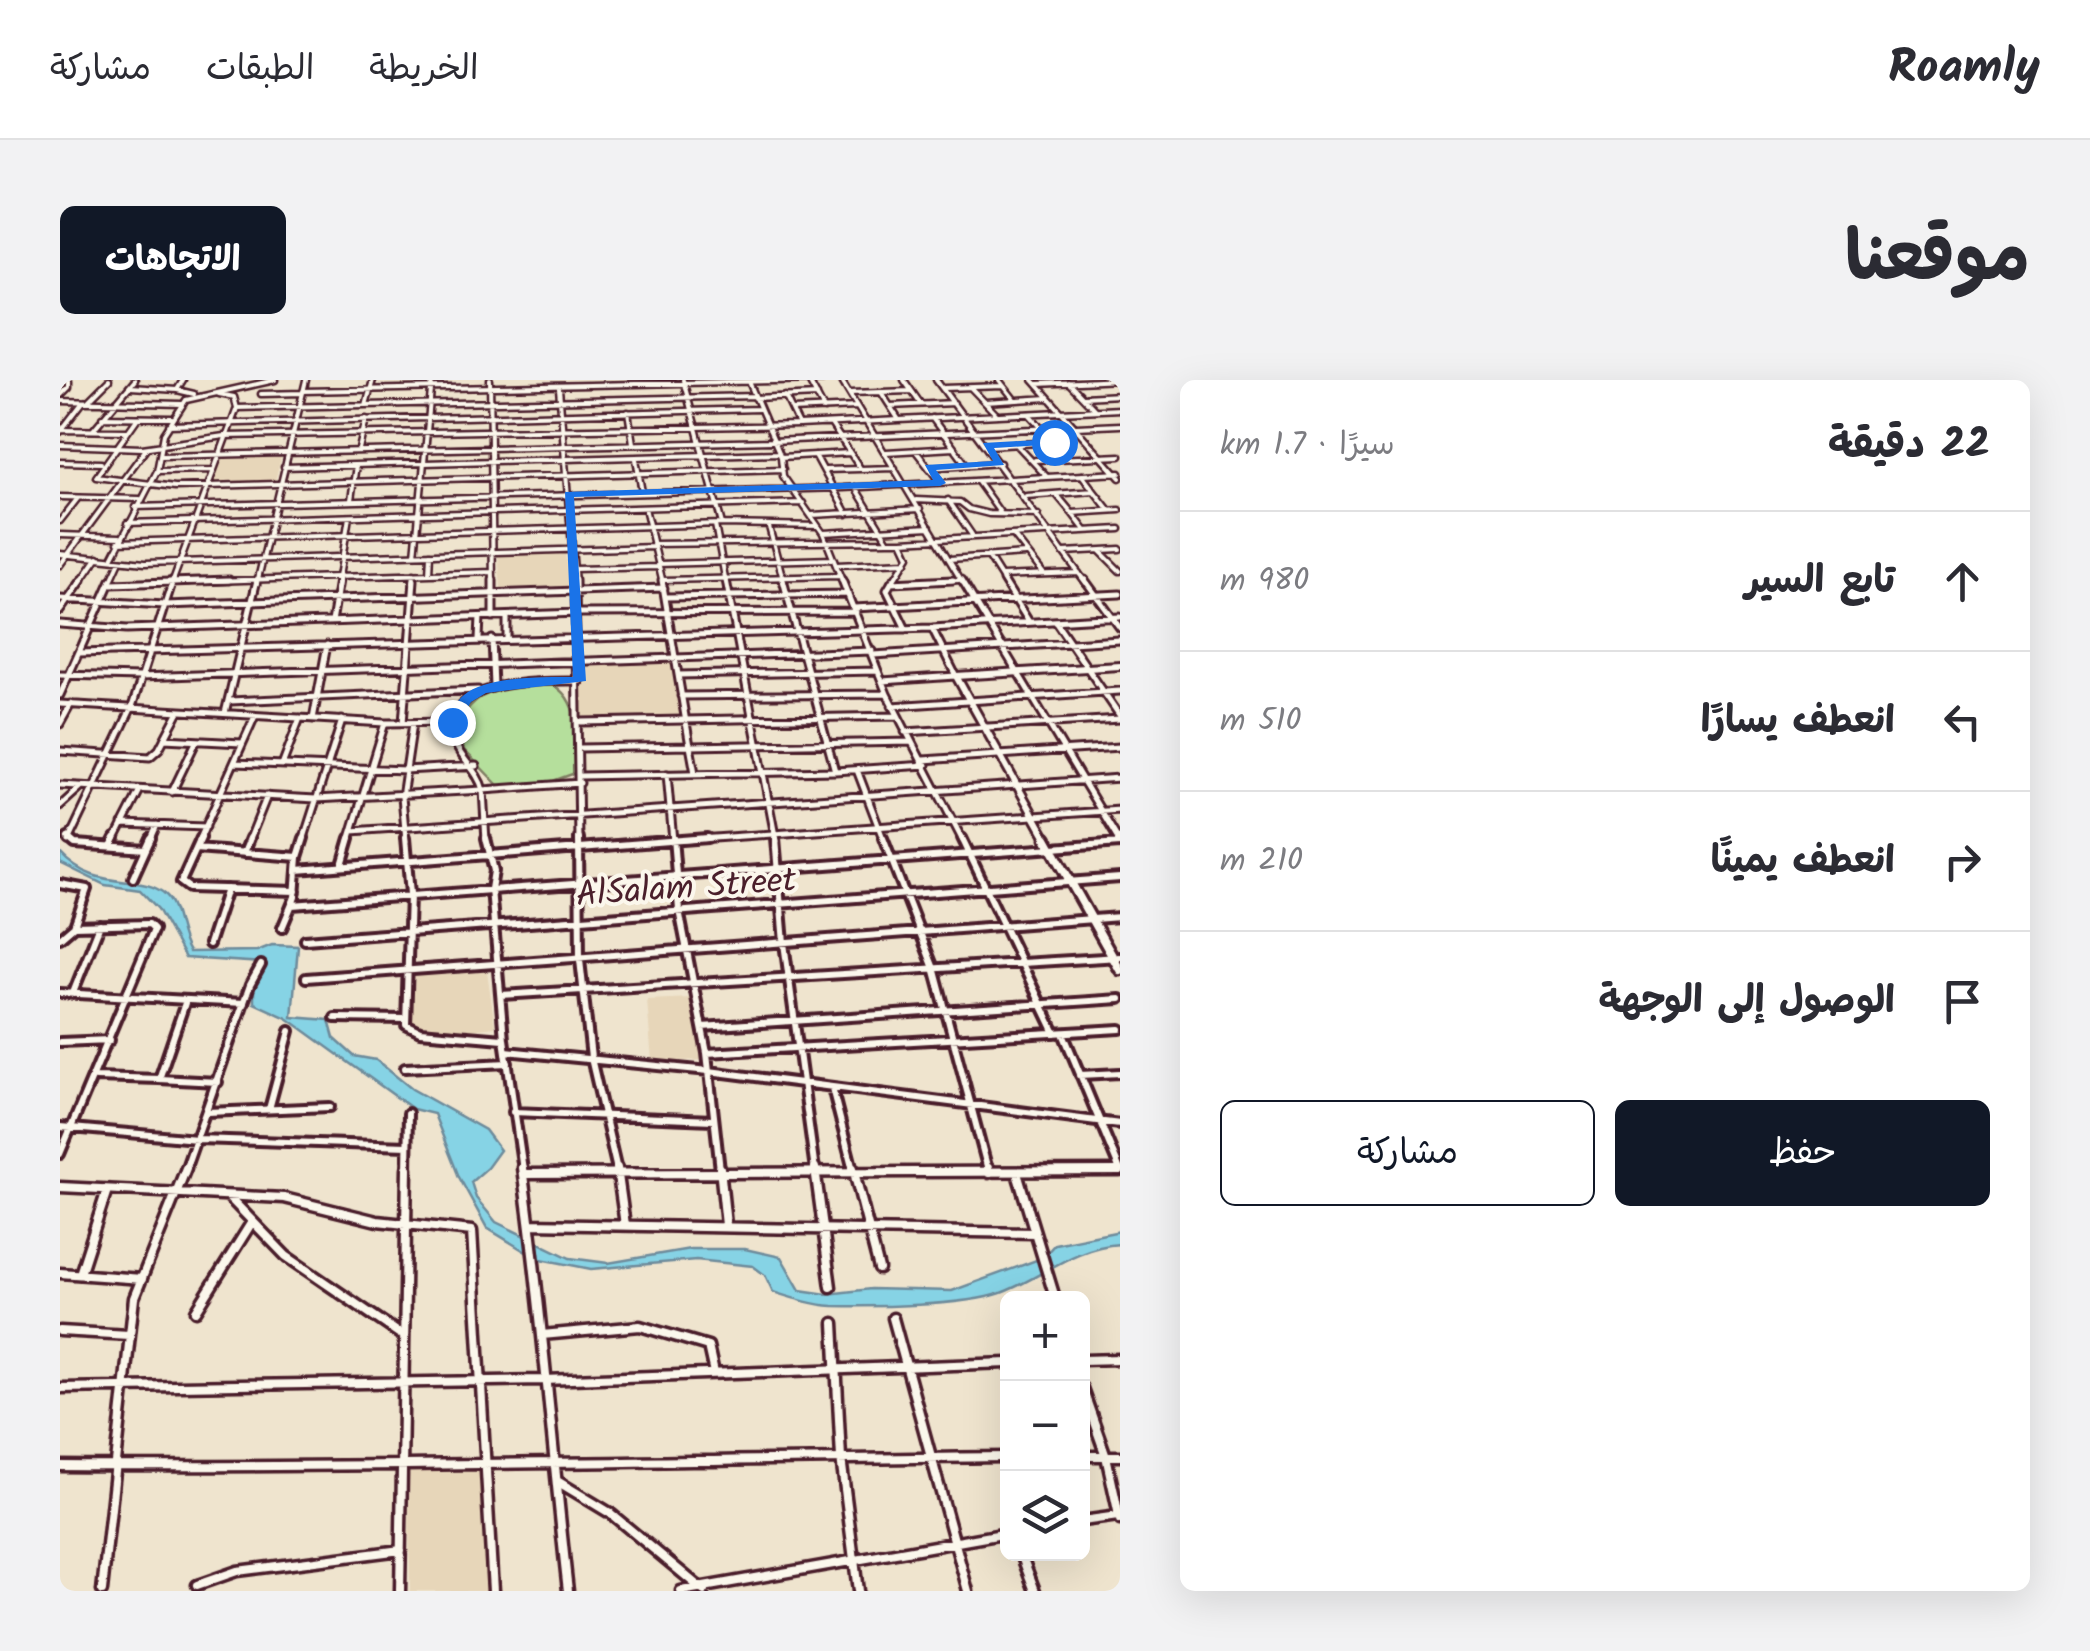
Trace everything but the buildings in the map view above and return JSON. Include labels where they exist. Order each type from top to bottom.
[{"type":"street","points":[[60,398],[69,387],[69,380]]},
{"type":"street","points":[[61,431],[109,380]]},
{"type":"street","points":[[92,431],[136,380]]},
{"type":"street","points":[[177,390],[183,380]]},
{"type":"street","points":[[245,387],[246,380]]},
{"type":"street","points":[[112,558],[156,471],[162,454],[160,443],[183,404],[200,396],[275,380]]},
{"type":"street","points":[[225,713],[254,580],[306,380]]},
{"type":"street","points":[[366,405],[373,380]]},
{"type":"street","points":[[416,554],[432,380]]},
{"type":"street","points":[[490,380],[493,617]]},
{"type":"street","points":[[622,380],[625,398]]},
{"type":"street","points":[[262,394],[823,380]]},
{"type":"street","points":[[292,905],[1120,843],[841,380]]},
{"type":"street","points":[[904,380],[920,404]]},
{"type":"street","points":[[936,380],[1120,628]]},
{"type":"street","points":[[999,380],[1015,400]]},
{"type":"street","points":[[60,565],[144,449],[160,443],[224,436],[831,424],[1120,406],[1117,395],[1099,380]]},
{"type":"street","points":[[1034,382],[1120,380]]},
{"type":"street","points":[[809,381],[824,408]]},
{"type":"street","points":[[1034,382],[1119,475]]},
{"type":"street","points":[[1068,382],[1095,410]]},
{"type":"street","points":[[684,383],[718,506],[718,543],[724,578],[775,834],[784,942],[831,1287]]},
{"type":"street","points":[[524,1174],[989,1174],[1120,1170],[1080,1075],[983,889],[940,792],[892,706],[821,530],[796,489],[783,476],[779,455],[750,384]]},
{"type":"street","points":[[943,388],[1003,386]]},
{"type":"street","points":[[60,387],[69,387]]},
{"type":"street","points":[[129,387],[177,390],[200,396]]},
{"type":"street","points":[[970,387],[996,415]]},
{"type":"street","points":[[559,388],[579,636],[580,960],[591,1058],[620,1174],[625,1225]]},
{"type":"street","points":[[849,394],[911,391]]},
{"type":"street","points":[[881,392],[899,420]]},
{"type":"street","points":[[146,849],[67,840],[132,707],[198,504],[236,408],[234,398],[219,394]]},
{"type":"street","points":[[236,408],[817,395]]},
{"type":"street","points":[[1082,396],[1117,395]]},
{"type":"street","points":[[785,396],[799,425]]},
{"type":"street","points":[[60,398],[183,404]]},
{"type":"street","points":[[985,402],[1049,398]]},
{"type":"street","points":[[890,406],[955,403]]},
{"type":"street","points":[[403,404],[408,417]]},
{"type":"street","points":[[792,410],[857,406]]},
{"type":"street","points":[[169,424],[758,408]]},
{"type":"street","points":[[1104,410],[1119,426]]},
{"type":"street","points":[[628,412],[633,443]]},
{"type":"street","points":[[1029,414],[1070,459]]},
{"type":"street","points":[[102,417],[172,418]]},
{"type":"street","points":[[136,418],[94,476],[122,482],[205,486],[783,469]]},
{"type":"street","points":[[932,418],[966,465]]},
{"type":"street","points":[[358,450],[366,419]]},
{"type":"street","points":[[831,424],[860,469]]},
{"type":"street","points":[[60,445],[144,449],[162,454],[218,454],[772,441],[1119,426]]},
{"type":"street","points":[[61,431],[128,430]]},
{"type":"street","points":[[987,446],[1054,442]]},
{"type":"street","points":[[1016,444],[1047,477]]},
{"type":"street","points":[[886,452],[954,448]]},
{"type":"street","points":[[915,450],[940,483]]},
{"type":"street","points":[[309,466],[312,451]]},
{"type":"street","points":[[284,466],[850,454]]},
{"type":"street","points":[[814,455],[846,514]]},
{"type":"street","points":[[1034,460],[1120,456]]},
{"type":"street","points":[[636,458],[642,492]]},
{"type":"street","points":[[60,462],[102,463]]},
{"type":"street","points":[[60,474],[68,462]]},
{"type":"street","points":[[929,468],[1000,463]]},
{"type":"street","points":[[351,500],[356,465]]},
{"type":"street","points":[[825,470],[896,468]]},
{"type":"street","points":[[156,471],[212,470]]},
{"type":"street","points":[[135,507],[833,488],[1119,475]]},
{"type":"street","points":[[1082,476],[1110,511]]},
{"type":"street","points":[[978,482],[1002,515]]},
{"type":"street","points":[[855,487],[888,542]]},
{"type":"street","points":[[1024,496],[1094,491]]},
{"type":"street","points":[[1056,494],[1086,531]]},
{"type":"street","points":[[60,496],[140,499]]},
{"type":"street","points":[[60,522],[79,497]]},
{"type":"street","points":[[914,500],[960,502],[969,510],[1002,515],[1038,515]]},
{"type":"street","points":[[948,500],[973,536]]},
{"type":"street","points":[[128,523],[803,502]]},
{"type":"street","points":[[644,508],[666,596],[694,773]]},
{"type":"street","points":[[811,515],[920,509]]},
{"type":"street","points":[[1072,513],[1120,510]]},
{"type":"street","points":[[332,622],[349,517]]},
{"type":"street","points":[[60,535],[187,541],[718,525],[821,530],[930,528]]},
{"type":"street","points":[[769,526],[835,771]]},
{"type":"street","points":[[60,554],[120,561],[181,562],[718,543],[888,542],[1120,529]]},
{"type":"street","points":[[1013,535],[1044,574]]},
{"type":"street","points":[[902,541],[908,562]]},
{"type":"street","points":[[1063,552],[1120,549]]},
{"type":"street","points":[[1099,550],[1120,571]]},
{"type":"street","points":[[429,574],[430,554]]},
{"type":"street","points":[[949,559],[1026,554]]},
{"type":"street","points":[[60,612],[98,556]]},
{"type":"street","points":[[988,556],[1030,623]]},
{"type":"street","points":[[574,569],[721,560],[908,562]]},
{"type":"street","points":[[60,695],[120,561]]},
{"type":"street","points":[[906,629],[886,590],[897,569],[908,562]]},
{"type":"street","points":[[111,584],[493,572]]},
{"type":"street","points":[[1001,576],[1079,573]]},
{"type":"street","points":[[403,723],[414,574]]},
{"type":"street","points":[[662,580],[840,576]]},
{"type":"street","points":[[890,584],[959,580]]},
{"type":"street","points":[[60,600],[165,605],[664,588]]},
{"type":"street","points":[[666,596],[848,594]]},
{"type":"street","points":[[60,624],[156,629],[578,613],[791,614],[1120,594]]},
{"type":"street","points":[[507,617],[507,638]]},
{"type":"street","points":[[79,654],[507,638],[864,631],[1120,617]]},
{"type":"street","points":[[480,618],[480,639]]},
{"type":"street","points":[[905,732],[1120,718],[1056,622]]},
{"type":"street","points":[[932,628],[1070,882],[1117,957],[1120,970]]},
{"type":"street","points":[[492,639],[494,686]]},
{"type":"street","points":[[60,674],[140,677],[740,654],[944,651],[1120,640]]},
{"type":"street","points":[[314,718],[326,645]]},
{"type":"street","points":[[882,681],[1120,666]]},
{"type":"street","points":[[678,675],[878,671]]},
{"type":"street","points":[[568,1591],[530,1224],[504,1039],[497,926],[490,888],[494,871],[488,852],[484,790],[477,766],[457,745],[452,722],[466,699],[494,686],[580,681]]},
{"type":"street","points":[[230,701],[482,690]]},
{"type":"street","points":[[892,706],[1120,692]]},
{"type":"street","points":[[682,696],[887,694]]},
{"type":"street","points":[[60,704],[403,723],[452,722]]},
{"type":"street","points":[[60,724],[70,704]]},
{"type":"street","points":[[60,751],[150,757],[180,710]]},
{"type":"street","points":[[255,716],[182,877],[182,885],[296,892]]},
{"type":"street","points":[[581,722],[897,716]]},
{"type":"street","points":[[282,765],[300,718]]},
{"type":"street","points":[[282,928],[296,892],[298,857],[342,720]]},
{"type":"street","points":[[342,866],[385,722]]},
{"type":"street","points":[[413,723],[402,796],[410,894],[405,1019],[408,1028],[420,1032],[504,1039]]},
{"type":"street","points":[[164,739],[242,742]]},
{"type":"street","points":[[172,792],[196,742]]},
{"type":"street","points":[[580,748],[911,742]]},
{"type":"street","points":[[60,785],[362,799],[580,779],[857,770],[1120,747]]},
{"type":"street","points":[[234,763],[405,770],[477,766]]},
{"type":"street","points":[[857,770],[935,971],[989,1174]]},
{"type":"street","points":[[667,774],[679,910],[707,1053],[726,1225]]},
{"type":"street","points":[[352,831],[1120,778]]},
{"type":"street","points":[[60,806],[82,786]]},
{"type":"street","points":[[111,846],[140,790]]},
{"type":"street","points":[[244,852],[267,796]]},
{"type":"street","points":[[297,870],[488,852],[1120,810]]},
{"type":"street","points":[[122,824],[206,827]]},
{"type":"street","points":[[133,878],[157,826]]},
{"type":"street","points":[[196,849],[298,857]]},
{"type":"street","name":"AlSalam Street","points":[[306,940],[1120,878]]},
{"type":"street","points":[[60,884],[87,889],[74,926],[60,938]]},
{"type":"street","points":[[209,944],[227,889]]},
{"type":"street","points":[[306,978],[1120,917]]},
{"type":"street","points":[[60,1154],[96,1077],[154,927],[74,926]]},
{"type":"street","points":[[73,993],[100,926]]},
{"type":"street","points":[[500,996],[1117,957]]},
{"type":"street","points":[[102,1591],[134,1298],[262,964]]},
{"type":"street","points":[[60,993],[244,1003]]},
{"type":"street","points":[[702,1027],[1120,999]]},
{"type":"street","points":[[159,1078],[186,1000]]},
{"type":"street","points":[[334,1018],[405,1019]]},
{"type":"street","points":[[707,1053],[1120,1029]]},
{"type":"street","points":[[270,1109],[290,1031]]},
{"type":"street","points":[[60,1042],[110,1040]]},
{"type":"street","points":[[506,1051],[709,1071],[1120,1124]]},
{"type":"street","points":[[405,1068],[508,1063]]},
{"type":"street","points":[[1080,1075],[1120,1073]]},
{"type":"street","points":[[96,1077],[218,1082]]},
{"type":"street","points":[[832,1088],[878,1269]]},
{"type":"street","points":[[207,1112],[330,1107]]},
{"type":"street","points":[[513,1112],[714,1120]]},
{"type":"street","points":[[400,1591],[408,1113]]},
{"type":"street","points":[[60,1127],[197,1139],[407,1146]]},
{"type":"street","points":[[1017,1173],[1052,1291]]},
{"type":"street","points":[[60,1187],[294,1200],[405,1224],[467,1228],[474,1234],[492,1591]]},
{"type":"street","points":[[80,1274],[108,1190]]},
{"type":"street","points":[[228,1196],[250,1225],[290,1262],[402,1334]]},
{"type":"street","points":[[530,1224],[1035,1234]]},
{"type":"street","points":[[196,1311],[250,1225]]},
{"type":"street","points":[[60,1273],[142,1279]]},
{"type":"street","points":[[893,1318],[968,1591]]},
{"type":"street","points":[[834,1322],[842,1458],[858,1591]]},
{"type":"street","points":[[542,1336],[577,1336],[627,1325],[653,1328],[708,1346],[714,1374]]},
{"type":"street","points":[[60,1331],[129,1334]]},
{"type":"street","points":[[1090,1360],[1120,1359]]},
{"type":"street","points":[[60,1388],[544,1380],[1000,1362]]},
{"type":"street","points":[[1090,1411],[1106,1456],[1119,1518],[1090,1520]]},
{"type":"street","points":[[1090,1456],[1120,1456]]},
{"type":"street","points":[[60,1466],[400,1468],[552,1462],[1000,1457]]},
{"type":"street","points":[[556,1480],[610,1513],[702,1589]]},
{"type":"street","points":[[681,1591],[1000,1534]]},
{"type":"street","points":[[197,1585],[237,1571],[400,1550]]},
{"type":"street","points":[[1024,1561],[1035,1591]]},
{"type":"shaded area","points":[[282,454],[275,481],[214,482],[224,456]]},
{"type":"shaded area","points":[[565,553],[569,586],[501,588],[498,555]]},
{"type":"shaded area","points":[[674,658],[684,719],[582,721],[580,663]]},
{"type":"shaded area","points":[[487,971],[495,1027],[456,1032],[412,1024],[415,976]]},
{"type":"shaded area","points":[[693,998],[704,1060],[652,1062],[647,1000]]},
{"type":"shaded area","points":[[479,1467],[486,1591],[410,1591],[409,1472]]},
{"type":"green space","points":[[544,682],[556,687],[571,707],[577,733],[578,772],[550,782],[498,785],[464,750],[457,727],[482,696],[504,687]]},
{"type":"water","points":[[60,853],[89,874],[156,888],[174,907],[189,952],[298,946],[292,1017],[329,1020],[334,1038],[354,1056],[376,1060],[412,1089],[485,1130],[500,1150],[471,1182],[476,1198],[496,1222],[570,1258],[608,1263],[690,1249],[745,1249],[781,1257],[800,1290],[827,1294],[871,1289],[952,1291],[1042,1258],[1055,1244],[1120,1231],[1120,1244],[1087,1251],[1000,1293],[965,1301],[894,1306],[833,1306],[795,1299],[773,1292],[765,1275],[753,1266],[696,1260],[591,1269],[536,1258],[487,1228],[459,1177],[434,1114],[413,1109],[287,1018],[254,1003],[254,983],[263,963],[185,958],[158,909],[140,890],[105,885],[60,863]]},
{"type":"route","points":[[452,722],[466,699],[494,686],[580,681],[568,494],[940,483],[929,468],[1000,463],[987,446],[1054,442]]}]
